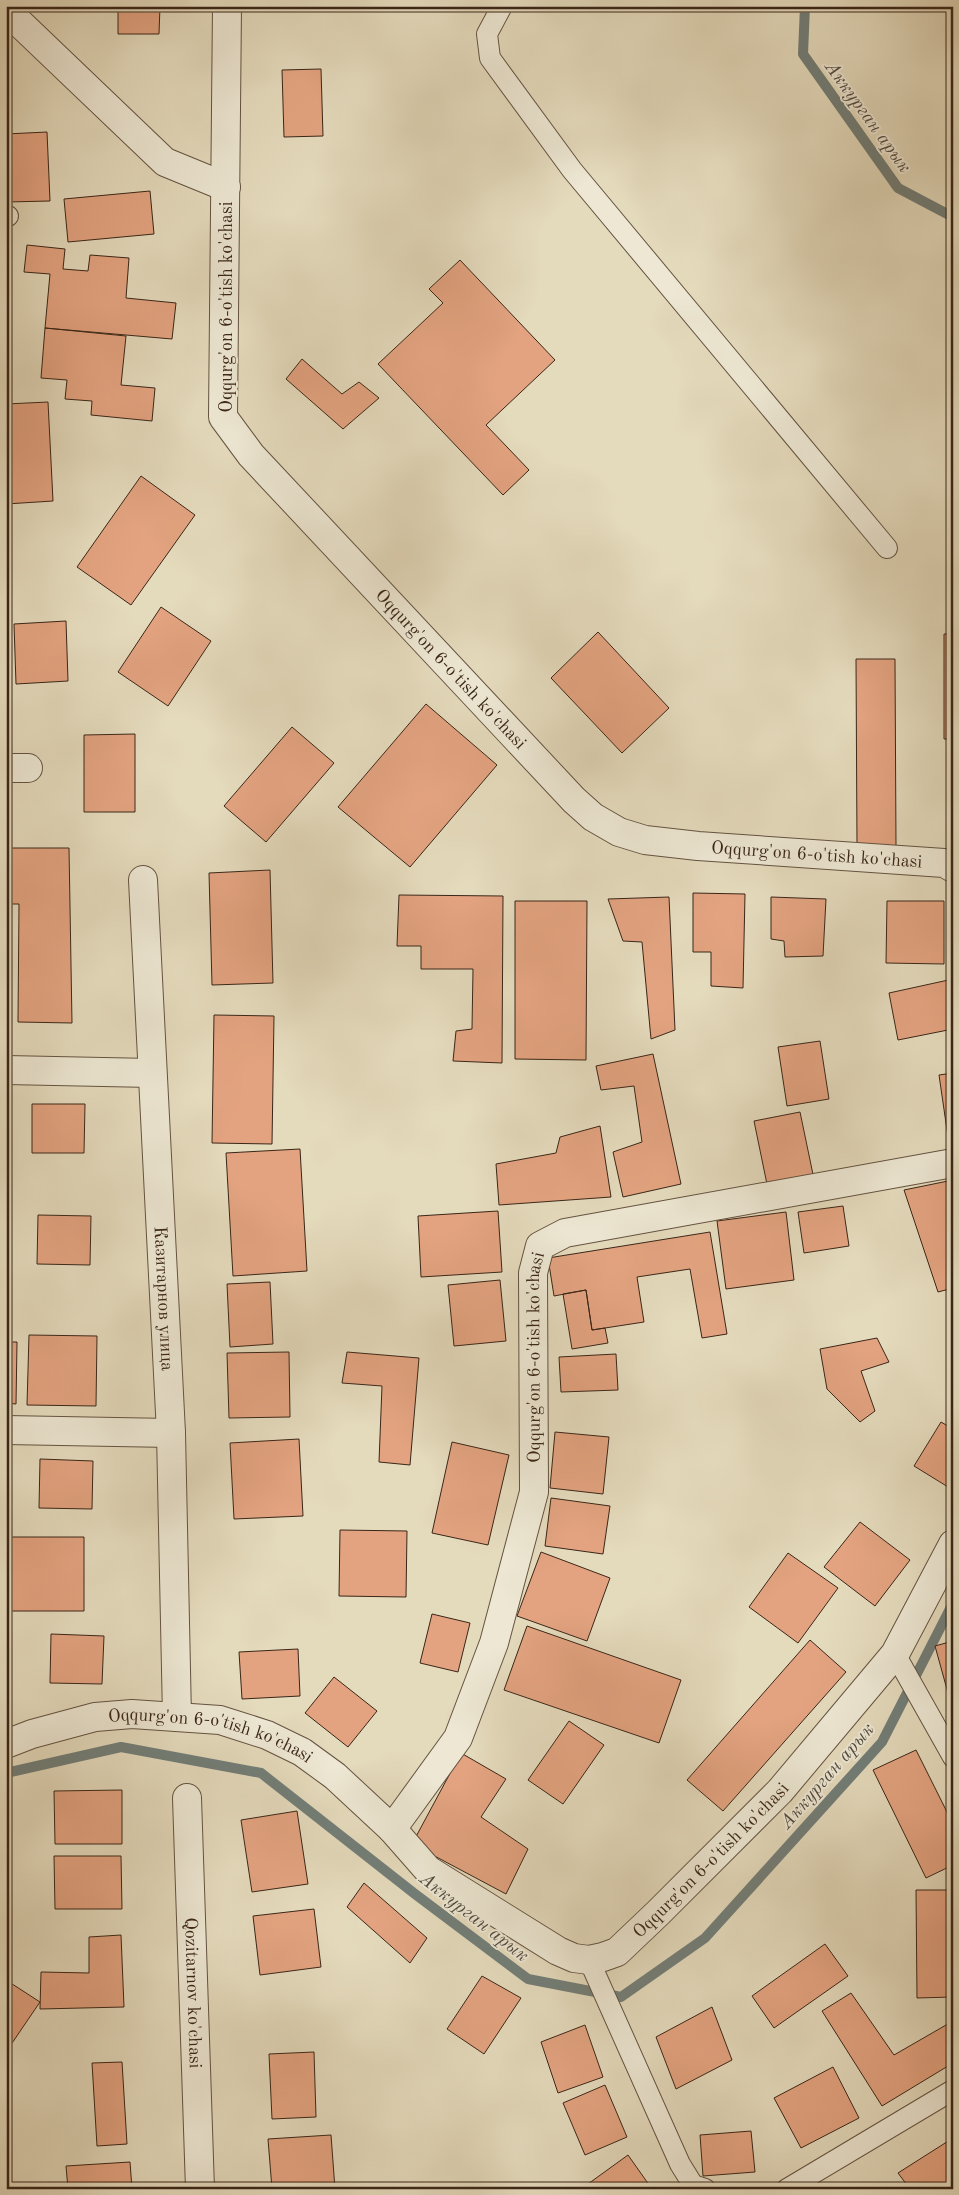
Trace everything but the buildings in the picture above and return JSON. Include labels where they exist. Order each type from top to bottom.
[{"type":"street","name":"Oqqurg'on 6-o'tish ko'chasi","points":[[227,6],[222,417],[251,455],[592,817],[618,832],[645,840],[698,846],[944,863],[953,868]]},
{"type":"street","name":"Oqqurg'on 6-o'tish ko'chasi","points":[[6,10],[165,162],[226,187]]},
{"type":"street","name":"Казитарнов улица","points":[[143,880],[171,1433],[177,1717]]},
{"type":"street","points":[[6,1070],[152,1073]]},
{"type":"street","name":"Oqqurg'on 6-o'tish ko'chasi","points":[[392,1829],[458,1738],[494,1643],[534,1492],[534,1273],[540,1246],[565,1233],[953,1163]]},
{"type":"street","points":[[6,1430],[171,1433]]},
{"type":"street","name":"Oqqurg'on 6-o'tish ko'chasi","points":[[6,1744],[32,1734],[95,1717],[132,1714],[220,1720],[266,1735],[302,1752],[334,1776],[392,1829],[428,1870],[558,1951],[574,1958],[589,1960],[603,1958],[617,1952],[780,1791],[895,1654],[953,1544]]},
{"type":"street","name":"Qozitarnov ko'chasi","points":[[187,1798],[200,2189]]},
{"type":"lane","points":[[502,6],[487,34],[490,58],[572,170],[887,548]]},
{"type":"lane","points":[[895,1654],[953,1757]]},
{"type":"lane","points":[[589,1960],[680,2164],[693,2184],[705,2189]]},
{"type":"lane","points":[[787,2189],[953,2090]]},
{"type":"waterway","name":"Аккурган арык","points":[[805,6],[803,54],[898,188],[953,217]]},
{"type":"waterway","name":"Аккурган арык","points":[[6,1773],[121,1747],[261,1773],[415,1894],[528,1979],[621,1997],[705,1938],[882,1742],[953,1603]]}]
